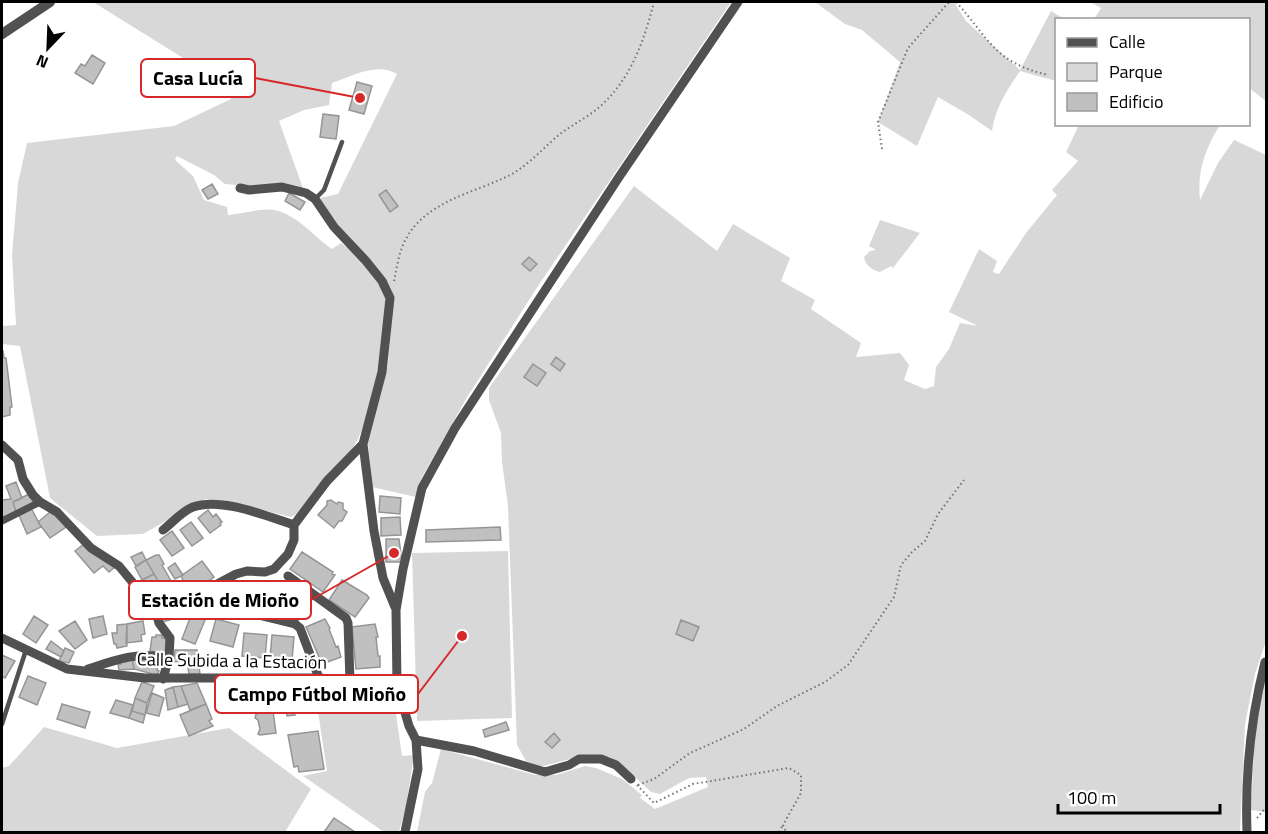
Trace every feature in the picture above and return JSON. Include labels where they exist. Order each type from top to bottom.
[{"type":"street","points":[[2,34],[50,2]]},
{"type":"street","points":[[405,832],[418,770],[416,740],[409,726],[397,686],[396,610],[422,488],[455,428],[619,177],[738,2]]},
{"type":"street","points":[[240,188],[249,190],[282,187],[306,193],[315,199],[334,227],[382,281],[390,298],[382,372],[363,444],[374,531],[383,578],[396,610]]},
{"type":"street","points":[[153,602],[159,597],[191,598],[236,574],[247,571],[265,572],[274,569],[288,554],[294,540],[294,525],[327,481],[363,444]]},
{"type":"street","points":[[2,445],[18,460],[23,479],[40,502],[57,512],[91,548],[119,566],[148,601],[153,602]]},
{"type":"street","points":[[2,521],[40,502]]},
{"type":"street","points":[[163,530],[191,508],[208,503],[229,506],[294,525]]},
{"type":"street","points":[[288,576],[346,618],[351,681]]},
{"type":"street","points":[[153,602],[159,623],[170,638],[169,657],[163,680]]},
{"type":"street","points":[[246,612],[295,624],[300,628],[319,678]]},
{"type":"street","name":"Calle Subida a la Estación","points":[[2,638],[67,669],[163,680],[319,678],[397,686]]},
{"type":"street","points":[[86,670],[123,657],[144,654],[169,657]]},
{"type":"street","points":[[1247,832],[1246,811],[1252,730],[1257,693],[1265,662]]},
{"type":"street","points":[[416,740],[474,751],[545,772],[569,765],[579,759],[601,759],[616,765],[634,782]]},
{"type":"lane","points":[[315,199],[324,190],[342,142]]},
{"type":"lane","points":[[2,724],[26,650]]},
{"type":"path","points":[[390,298],[399,256],[407,237],[426,214],[469,191],[508,176],[570,126],[597,109],[618,87],[636,57],[654,2]]},
{"type":"path","points":[[882,149],[878,122],[908,48],[949,2]]},
{"type":"path","points":[[956,2],[991,46],[1009,61],[1026,70],[1048,75]]},
{"type":"path","points":[[634,782],[654,779],[690,753],[744,729],[777,706],[825,682],[848,665],[894,597],[901,565],[925,541],[938,514],[964,480]]},
{"type":"path","points":[[634,782],[654,803],[693,784],[789,768],[801,775],[801,793],[779,832]]},
{"type":"path","points":[[783,825],[786,832]]},
{"type":"green space","points":[[93,2],[731,2],[538,286],[466,399],[421,479],[416,497],[372,487],[368,442],[371,420],[388,365],[393,303],[353,244],[323,206],[320,198],[338,194],[397,74],[381,69],[373,70],[332,83],[329,105],[304,110],[279,121],[304,191],[225,184],[214,175],[177,156],[175,160],[193,176],[204,200],[227,207],[228,215],[264,210],[283,213],[298,221],[332,249],[341,243],[360,260],[372,273],[384,295],[385,324],[379,367],[358,439],[337,468],[297,514],[291,517],[205,499],[143,534],[97,536],[50,498],[20,346],[2,344],[2,326],[16,325],[12,255],[18,183],[27,143],[174,126],[231,99],[225,84]]},
{"type":"green space","points":[[815,2],[954,2],[966,21],[1020,70],[1051,11],[1062,18],[1055,18],[1055,81],[1020,71],[999,107],[992,131],[938,97],[917,146],[878,122],[900,62],[862,30],[845,24]]},
{"type":"green space","points":[[1090,2],[1266,2],[1266,101],[1250,89],[1250,18],[1095,18],[1101,8]]},
{"type":"green space","points":[[1079,126],[1219,126],[1203,161],[1199,189],[1200,200],[1218,163],[1234,140],[1266,155],[1266,641],[1255,674],[1245,724],[1240,832],[417,832],[425,792],[432,783],[441,749],[535,775],[556,775],[585,766],[596,768],[622,779],[642,795],[640,798],[655,809],[708,787],[706,777],[689,778],[660,794],[651,792],[610,757],[585,755],[540,767],[526,761],[517,745],[508,506],[501,433],[489,400],[489,388],[634,186],[717,251],[733,224],[790,258],[781,281],[815,300],[811,309],[861,343],[856,357],[900,353],[909,365],[904,380],[925,389],[934,386],[936,367],[949,349],[960,323],[978,326],[949,312],[979,249],[997,261],[993,272],[999,274],[1026,233],[1057,195],[1052,190],[1078,161],[1066,152]]},
{"type":"green space","points":[[880,220],[920,233],[893,268],[891,266],[880,272],[869,267],[864,257],[870,251],[876,250],[869,246]]},
{"type":"green space","points":[[508,551],[512,718],[417,721],[412,553]]},
{"type":"green space","points":[[1266,672],[1266,812],[1251,810],[1255,730]]},
{"type":"green space","points":[[314,685],[357,687],[374,692],[393,693],[402,756],[414,755],[406,807],[399,832],[384,832],[303,776],[327,771]]},
{"type":"green space","points":[[44,727],[117,748],[229,728],[311,789],[285,832],[2,832],[2,768],[9,766]]},
{"type":"building","points":[[92,55],[105,63],[93,84],[75,73],[81,64],[85,66]]},
{"type":"building","points":[[357,82],[372,86],[364,114],[349,110]]},
{"type":"building","points":[[323,114],[339,116],[336,139],[320,137]]},
{"type":"building","points":[[212,184],[218,194],[208,199],[202,190]]},
{"type":"building","points":[[386,190],[398,206],[390,212],[379,195]]},
{"type":"building","points":[[289,193],[305,202],[300,210],[285,201]]},
{"type":"building","points":[[529,257],[537,264],[530,271],[522,264]]},
{"type":"building","points":[[2,351],[6,358],[12,407],[10,407],[10,415],[2,417]]},
{"type":"building","points":[[556,357],[565,364],[560,371],[551,364]]},
{"type":"building","points":[[533,364],[546,373],[537,386],[524,377]]},
{"type":"building","points":[[16,482],[22,498],[13,502],[16,512],[2,518],[2,500],[11,499],[6,486]]},
{"type":"building","points":[[29,494],[34,504],[16,512],[13,502]]},
{"type":"building","points":[[380,496],[401,498],[400,514],[379,512]]},
{"type":"building","points":[[331,500],[337,504],[338,502],[343,503],[343,509],[347,512],[334,528],[318,515],[327,505],[327,501]]},
{"type":"building","points":[[31,508],[41,527],[27,534],[18,513]]},
{"type":"building","points":[[208,510],[213,517],[216,514],[222,522],[210,533],[198,518]]},
{"type":"building","points":[[50,512],[54,513],[66,527],[50,538],[38,522]]},
{"type":"building","points":[[400,517],[401,535],[381,536],[381,518]]},
{"type":"building","points":[[191,522],[203,538],[192,546],[180,530]]},
{"type":"building","points":[[500,527],[501,540],[426,542],[426,530]]},
{"type":"building","points":[[172,531],[184,548],[172,556],[160,540]]},
{"type":"building","points":[[386,539],[399,539],[402,562],[386,562]]},
{"type":"building","points":[[84,544],[115,567],[109,572],[103,566],[94,573],[75,551]]},
{"type":"building","points":[[142,552],[146,560],[136,566],[131,557]]},
{"type":"building","points":[[302,552],[335,575],[323,592],[290,569]]},
{"type":"building","points":[[159,555],[171,581],[161,586],[146,560]]},
{"type":"building","points":[[146,560],[154,574],[142,580],[135,567]]},
{"type":"building","points":[[202,561],[214,577],[193,592],[189,587],[187,589],[181,576]]},
{"type":"building","points":[[175,563],[183,575],[175,579],[168,568]]},
{"type":"building","points":[[154,574],[163,589],[151,595],[142,580]]},
{"type":"building","points":[[342,580],[369,598],[355,617],[329,600]]},
{"type":"building","points":[[258,584],[305,597],[298,621],[251,609]]},
{"type":"building","points":[[177,601],[176,606],[169,608],[170,620],[162,622],[157,602]]},
{"type":"building","points":[[198,603],[210,608],[195,644],[182,639],[195,605]]},
{"type":"building","points":[[34,616],[48,625],[36,643],[23,634]]},
{"type":"building","points":[[103,616],[107,634],[93,638],[89,619]]},
{"type":"building","points":[[216,619],[239,625],[233,647],[210,641]]},
{"type":"building","points":[[325,619],[341,657],[322,664],[306,627]]},
{"type":"building","points":[[681,620],[699,627],[693,641],[676,634]]},
{"type":"building","points":[[75,621],[87,640],[75,649],[59,631]]},
{"type":"building","points":[[143,621],[145,634],[141,635],[142,641],[126,643],[127,624]]},
{"type":"building","points":[[127,624],[127,646],[117,648],[112,633],[117,633],[117,625]]},
{"type":"building","points":[[375,624],[380,667],[356,669],[352,627]]},
{"type":"building","points":[[244,633],[267,635],[265,658],[242,656]]},
{"type":"building","points":[[162,635],[162,638],[165,638],[166,654],[150,651],[152,637]]},
{"type":"building","points":[[272,635],[294,637],[292,660],[270,658]]},
{"type":"building","points":[[51,641],[64,651],[61,657],[46,649]]},
{"type":"building","points":[[65,648],[74,652],[69,663],[59,661]]},
{"type":"building","points":[[175,650],[184,650],[185,661],[173,662]]},
{"type":"building","points":[[185,650],[197,650],[200,674],[189,674]]},
{"type":"building","points":[[2,655],[15,661],[5,678],[2,676]]},
{"type":"building","points":[[160,658],[157,670],[159,671],[156,675],[134,669],[132,659]]},
{"type":"building","points":[[132,659],[134,669],[119,670],[118,664],[121,664],[121,660]]},
{"type":"building","points":[[28,676],[46,683],[37,705],[19,697]]},
{"type":"building","points":[[142,682],[154,686],[147,703],[135,698]]},
{"type":"building","points":[[197,683],[206,704],[190,710],[181,686]]},
{"type":"building","points":[[181,686],[188,704],[178,707],[173,687]]},
{"type":"building","points":[[173,687],[178,707],[168,710],[165,690]]},
{"type":"building","points":[[292,692],[295,715],[287,716],[284,693]]},
{"type":"building","points":[[152,693],[164,698],[159,716],[146,713]]},
{"type":"building","points":[[135,698],[147,703],[145,715],[132,711]]},
{"type":"building","points":[[116,700],[133,705],[129,718],[110,713]]},
{"type":"building","points":[[62,704],[90,712],[85,728],[57,719]]},
{"type":"building","points":[[206,704],[212,719],[209,721],[213,726],[189,736],[180,715]]},
{"type":"building","points":[[132,711],[145,715],[143,723],[129,718]]},
{"type":"building","points":[[273,711],[276,733],[258,734],[260,729],[258,720],[255,718],[256,714]]},
{"type":"building","points":[[506,722],[509,730],[485,737],[483,730]]},
{"type":"building","points":[[318,731],[324,769],[299,772],[298,766],[294,767],[288,735]]},
{"type":"building","points":[[554,733],[560,740],[552,748],[545,742]]},
{"type":"building","points":[[334,818],[355,832],[324,832]]},
{"type":"place","name":"Casa Lucía","points":[[360,98]]},
{"type":"place","name":"Estación de Mioño","points":[[394,553]]},
{"type":"place","name":"Campo Fútbol Mioño","points":[[462,636]]}]
